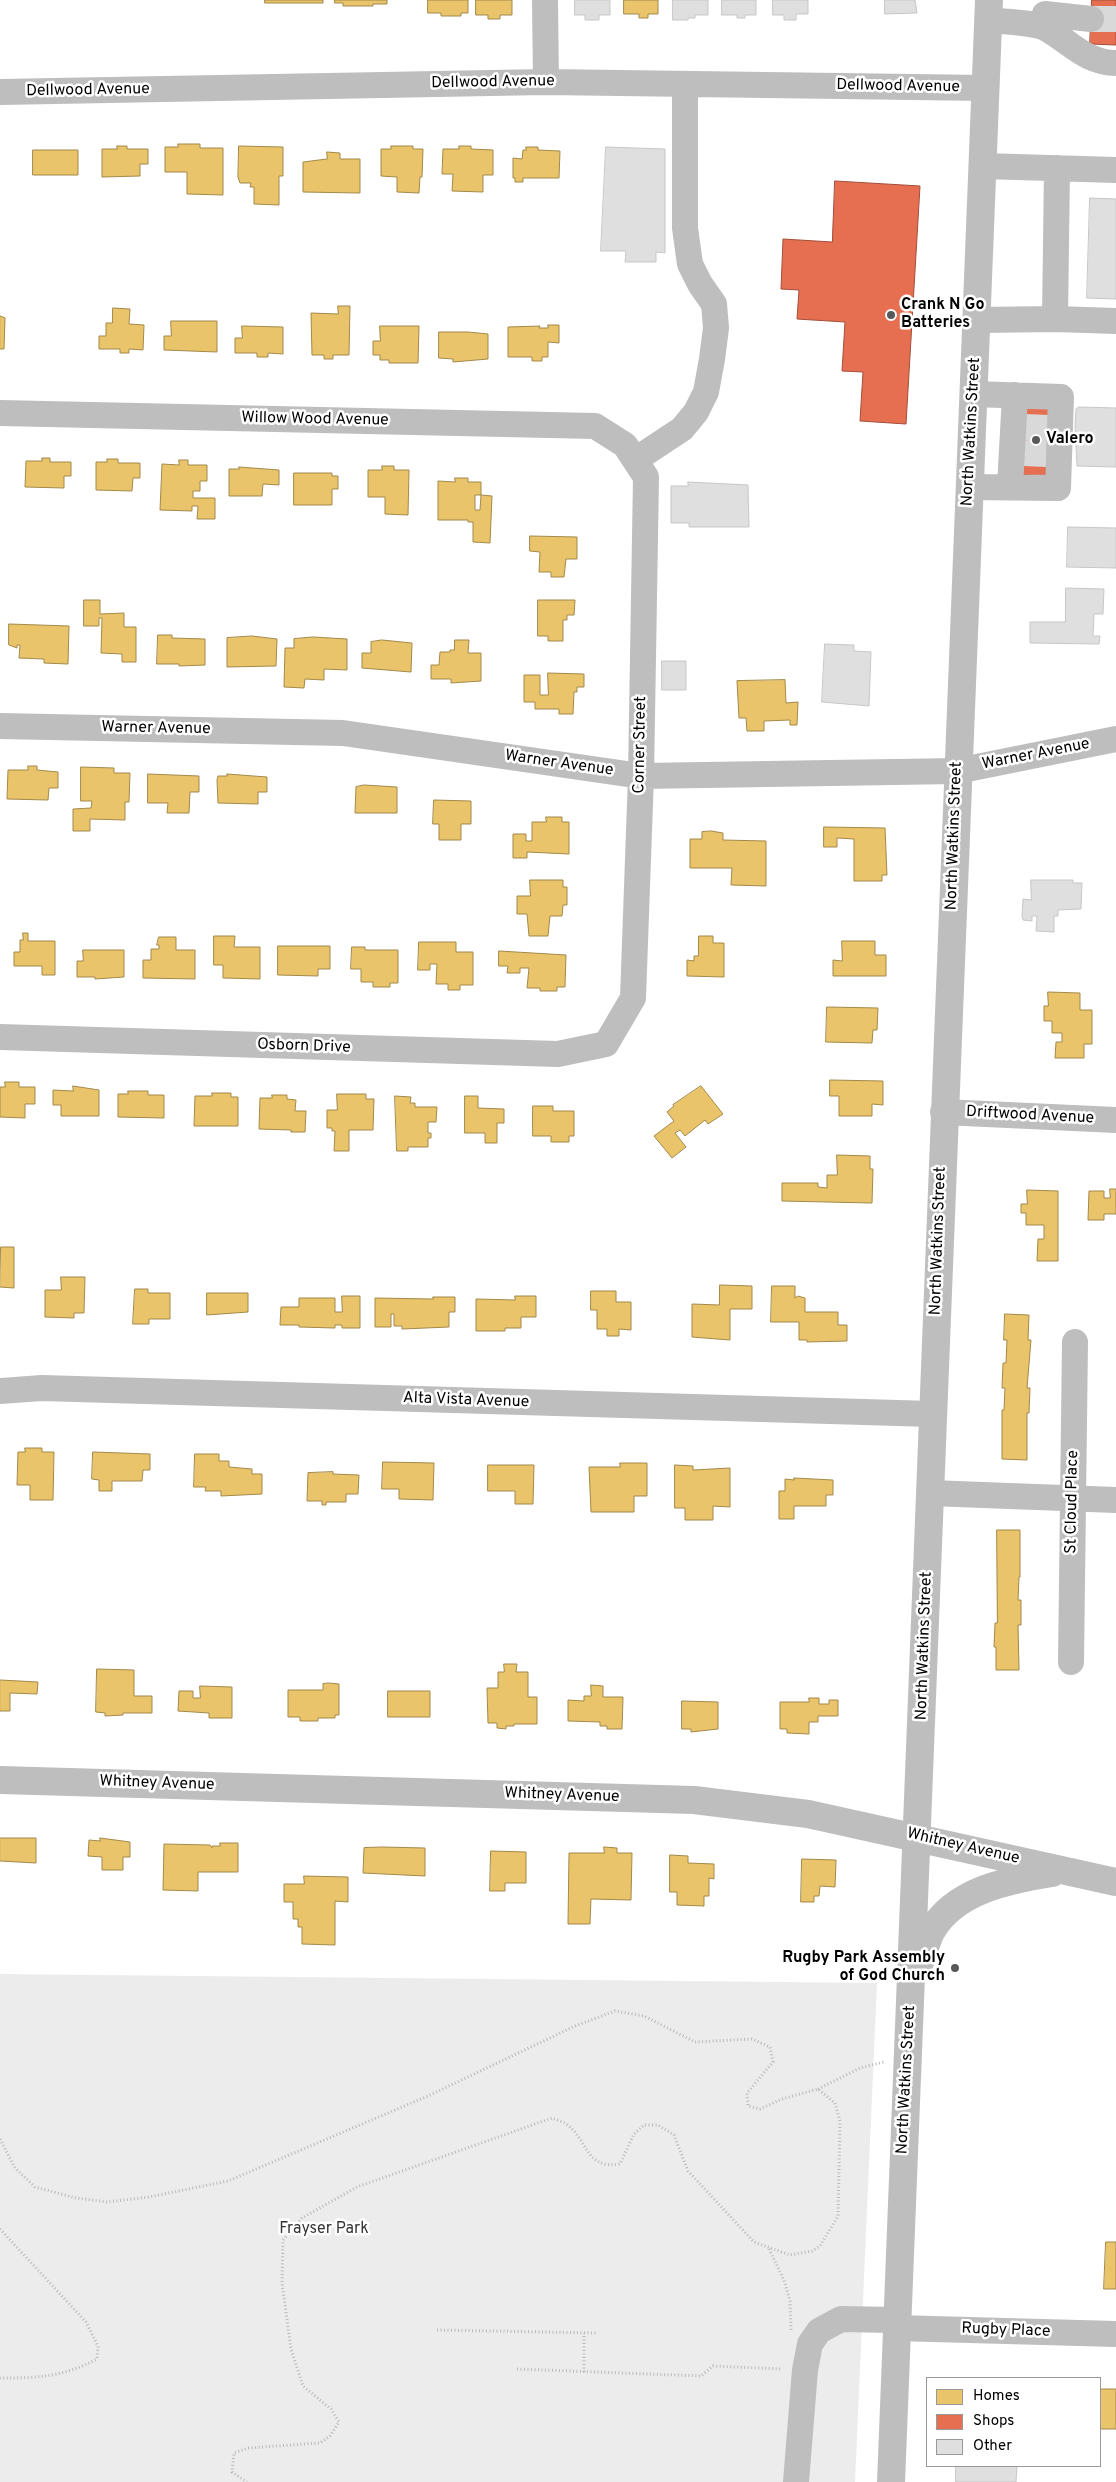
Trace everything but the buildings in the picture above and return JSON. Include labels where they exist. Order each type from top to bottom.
[{"type":"main road","name":"North Watkins Street","points":[[891,2482],[896,2324],[918,1837],[932,1414],[988,10]]},
{"type":"main road","name":"Whitney Avenue","points":[[0,1780],[694,1800],[808,1814],[1116,1882]]},
{"type":"main road","points":[[911,1985],[932,1931],[953,1906],[1007,1880],[1066,1871]]},
{"type":"street","points":[[545,0],[546,82]]},
{"type":"street","points":[[988,10],[1091,19]]},
{"type":"street","points":[[1045,14],[1075,50],[1106,63],[1116,63]]},
{"type":"street","name":"Dellwood Avenue","points":[[0,92],[546,82],[986,88]]},
{"type":"street","points":[[630,452],[682,429],[696,412],[706,392],[712,359],[716,328],[714,304],[690,264],[685,228],[685,84]]},
{"type":"street","points":[[983,166],[1116,170]]},
{"type":"street","points":[[1055,319],[1057,168]]},
{"type":"street","points":[[976,320],[1055,319],[1116,321]]},
{"type":"street","points":[[973,394],[1061,396],[1010,487]]},
{"type":"street","points":[[969,487],[1058,488],[1015,396]]},
{"type":"street","name":"Willow Wood Avenue","points":[[0,413],[595,426],[630,452]]},
{"type":"street","name":"Corner Street","points":[[606,1044],[633,998],[641,776],[646,477],[630,452]]},
{"type":"street","name":"Warner Avenue","points":[[0,726],[343,734],[641,776],[957,771],[1116,739]]},
{"type":"street","name":"Osborn Drive","points":[[0,1037],[558,1054],[606,1044]]},
{"type":"street","name":"Driftwood Avenue","points":[[944,1112],[1116,1120]]},
{"type":"street","name":"St Cloud Place","points":[[1071,1662],[1075,1342]]},
{"type":"street","name":"Alta Vista Avenue","points":[[0,1391],[42,1388],[932,1414]]},
{"type":"street","points":[[930,1492],[1116,1500]]},
{"type":"street","name":"Rugby Place","points":[[810,2344],[819,2331],[841,2319],[896,2324],[1116,2334]]},
{"type":"street","points":[[796,2482],[805,2370],[810,2344]]},
{"type":"path","points":[[0,2139],[15,2168],[35,2187],[76,2198],[106,2202],[149,2197],[219,2183],[303,2151],[428,2096],[575,2026],[615,2011],[644,2016],[695,2042],[752,2040],[770,2047],[773,2062],[746,2093],[748,2106],[760,2109],[782,2099],[818,2089],[860,2068],[908,2056]]},
{"type":"path","points":[[248,2482],[232,2472],[234,2453],[248,2448],[320,2443],[330,2436],[339,2422],[331,2409],[303,2386],[291,2349],[282,2283],[283,2240],[302,2218],[357,2187],[552,2118],[567,2125],[592,2156],[602,2164],[620,2164],[634,2134],[644,2125],[658,2125],[674,2135],[688,2171],[754,2242],[790,2255],[812,2251],[820,2246],[838,2216],[840,2122],[836,2103],[818,2089]]},
{"type":"path","points":[[0,2229],[86,2322],[98,2346],[97,2359],[74,2371],[35,2378],[0,2378]]},
{"type":"path","points":[[769,2249],[784,2280],[790,2301],[790,2330],[810,2344]]},
{"type":"path","points":[[437,2330],[597,2333]]},
{"type":"path","points":[[584,2333],[584,2372]]},
{"type":"path","points":[[517,2369],[701,2376],[713,2366],[805,2370]]},
{"type":"green space","name":"Frayser Park","points":[[0,1974],[877,1983],[855,2482],[0,2482]]},
{"type":"tunnel","points":[[1091,19],[1116,19]]},
{"type":"tunnel","points":[[1025,427],[1048,428]]},
{"type":"tunnel","points":[[1024,453],[1047,454]]},
{"type":"place","name":"Crank N Go Batteries","points":[[891,315]]},
{"type":"place","name":"Valero","points":[[1036,440]]},
{"type":"place","name":"Rugby Park Assembly of God Church","points":[[955,1968]]}]
